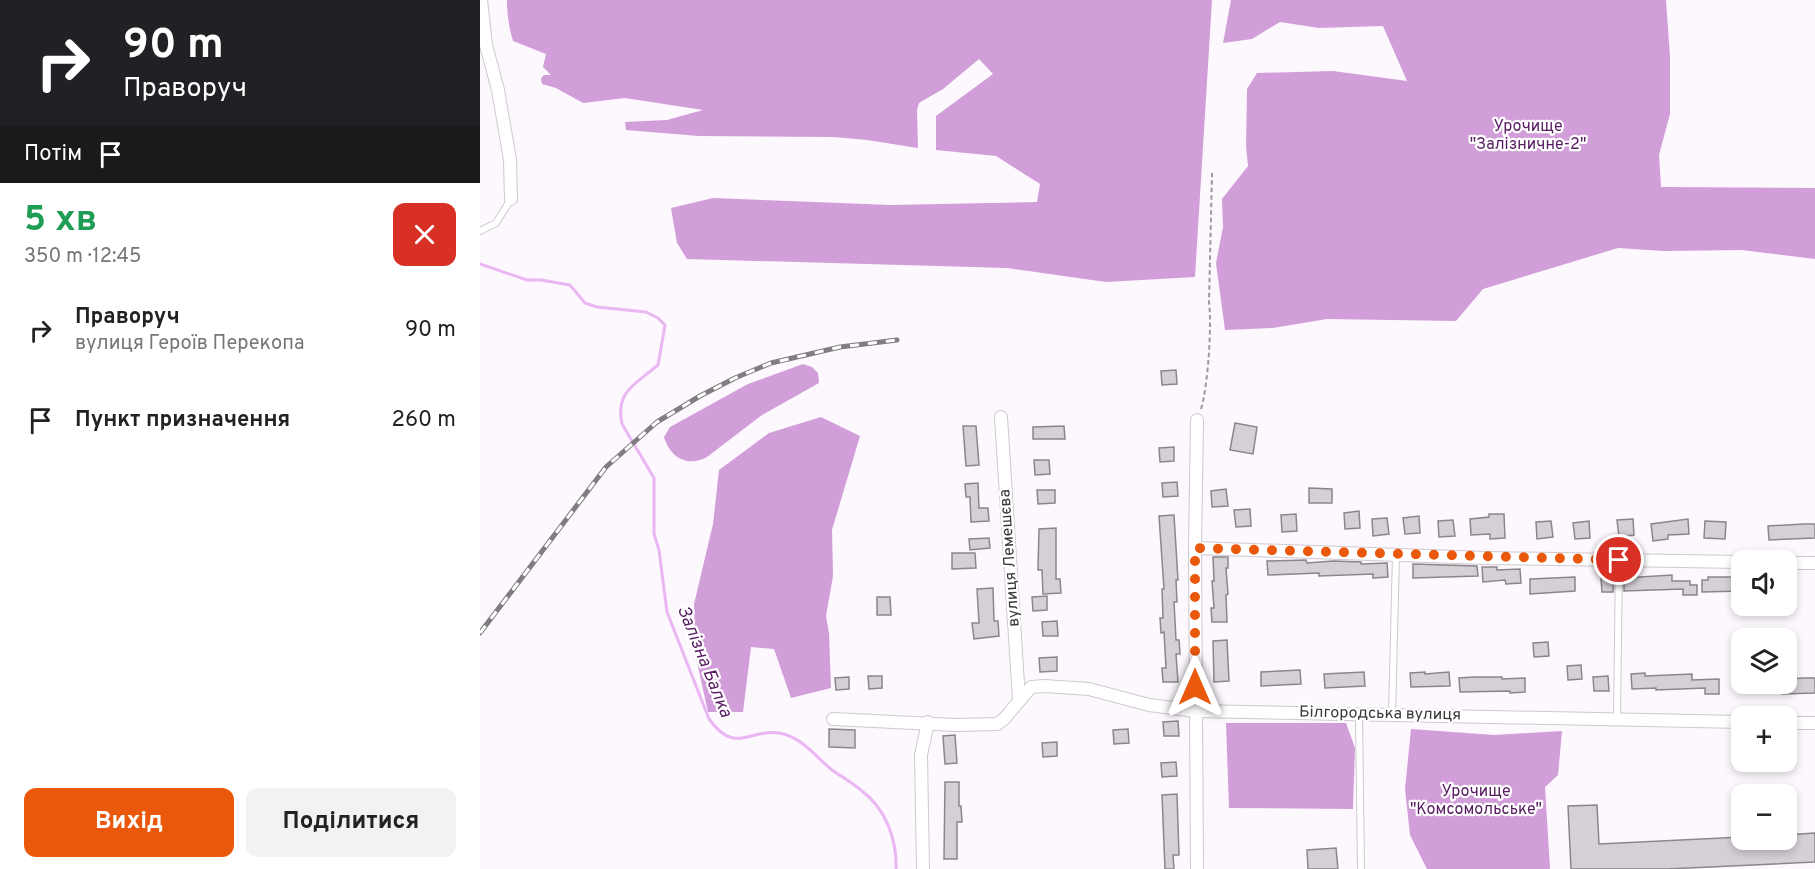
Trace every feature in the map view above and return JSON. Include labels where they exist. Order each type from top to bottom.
[{"type":"street","points":[[481,0],[486,45],[498,90],[510,160],[511,199]]},
{"type":"street","name":"вулиця Лемешєва","points":[[1001,417],[1022,697]]},
{"type":"street","points":[[1197,420],[1195,548],[1197,869]]},
{"type":"street","points":[[1195,548],[1396,555],[1731,562]]},
{"type":"street","points":[[1797,563],[1815,564]]},
{"type":"street","name":"Білгородська вулиця","points":[[1022,697],[1031,687],[1070,687],[1101,692],[1149,705],[1195,711],[1731,722]]},
{"type":"street","points":[[833,719],[997,724],[1022,697]]},
{"type":"street","points":[[923,869],[921,755],[928,723]]},
{"type":"street","points":[[1797,723],[1815,723]]},
{"type":"lane","points":[[480,231],[496,223],[511,199]]},
{"type":"lane","points":[[1392,715],[1396,555]]},
{"type":"lane","points":[[1617,719],[1619,560]]},
{"type":"lane","points":[[1359,714],[1361,869]]},
{"type":"path","points":[[1197,420],[1204,394],[1211,316],[1209,302],[1212,173]]},
{"type":"green space","points":[[507,0],[1212,0],[1195,277],[1106,282],[1007,268],[687,259],[677,243],[671,208],[713,198],[891,205],[1037,202],[1040,184],[996,156],[936,150],[936,116],[993,74],[979,59],[943,89],[919,103],[917,110],[918,148],[834,137],[699,136],[626,130],[625,122],[667,120],[703,110],[625,98],[583,103],[556,88],[542,84],[541,78],[544,75],[551,75],[543,67],[546,54],[513,41],[508,21]]},
{"type":"green space","name":"Урочище \"Залізничне-2\"","points":[[1231,0],[1666,0],[1670,57],[1670,114],[1659,155],[1661,187],[1815,188],[1815,259],[1742,250],[1664,251],[1618,248],[1483,289],[1456,321],[1327,319],[1273,328],[1225,330],[1216,263],[1223,227],[1222,199],[1248,166],[1247,89],[1257,73],[1333,71],[1407,81],[1383,26],[1319,28],[1280,22],[1252,39],[1223,43]]},
{"type":"green space","points":[[803,364],[812,367],[818,373],[819,383],[762,415],[707,457],[686,461],[670,450],[664,437],[670,427],[748,384]]},
{"type":"green space","points":[[821,417],[860,436],[832,530],[833,576],[826,616],[829,633],[831,688],[791,698],[774,649],[751,647],[743,712],[708,712],[695,653],[694,604],[713,524],[719,470],[769,433]]},
{"type":"green space","points":[[1226,723],[1346,723],[1355,748],[1353,809],[1229,808]]},
{"type":"green space","name":"Урочище \"Комсомольське\"","points":[[1411,729],[1494,735],[1562,731],[1558,775],[1545,787],[1550,869],[1427,869],[1410,835],[1405,789]]},
{"type":"building","points":[[1176,370],[1177,384],[1162,385],[1161,371]]},
{"type":"building","points":[[1235,423],[1257,427],[1253,454],[1230,450]]},
{"type":"building","points":[[963,426],[976,426],[979,465],[966,466]]},
{"type":"building","points":[[1064,426],[1065,439],[1033,439],[1033,427]]},
{"type":"building","points":[[1174,447],[1174,461],[1160,462],[1159,448]]},
{"type":"building","points":[[1034,460],[1049,460],[1050,474],[1035,475]]},
{"type":"building","points":[[1177,482],[1178,496],[1163,497],[1162,483]]},
{"type":"building","points":[[978,483],[979,508],[988,508],[989,521],[971,522],[970,497],[966,497],[965,484]]},
{"type":"building","points":[[1309,488],[1332,489],[1332,503],[1309,503]]},
{"type":"building","points":[[1226,489],[1228,506],[1212,507],[1211,491]]},
{"type":"building","points":[[1037,490],[1055,490],[1055,503],[1038,504]]},
{"type":"building","points":[[1250,509],[1251,526],[1236,527],[1234,510]]},
{"type":"building","points":[[1359,511],[1360,528],[1345,529],[1344,513]]},
{"type":"building","points":[[1296,514],[1297,531],[1282,532],[1281,515]]},
{"type":"building","points":[[1489,514],[1504,514],[1505,538],[1490,539],[1490,534],[1471,535],[1470,519],[1489,517]]},
{"type":"building","points":[[1174,515],[1178,580],[1176,580],[1177,602],[1174,602],[1176,640],[1179,640],[1180,654],[1176,654],[1178,682],[1163,682],[1162,668],[1166,668],[1164,632],[1161,633],[1160,618],[1163,618],[1162,589],[1164,589],[1159,516]]},
{"type":"building","points":[[1419,516],[1420,533],[1405,534],[1403,518]]},
{"type":"building","points":[[1387,518],[1389,534],[1373,536],[1372,519]]},
{"type":"building","points":[[1633,519],[1634,535],[1619,537],[1617,520]]},
{"type":"building","points":[[1688,519],[1689,534],[1668,535],[1668,539],[1653,541],[1651,524]]},
{"type":"building","points":[[1453,520],[1455,536],[1439,537],[1438,521]]},
{"type":"building","points":[[1551,521],[1553,537],[1537,539],[1536,522]]},
{"type":"building","points":[[1589,521],[1590,538],[1575,539],[1573,523]]},
{"type":"building","points":[[1705,521],[1726,522],[1725,539],[1704,538]]},
{"type":"building","points":[[1815,524],[1815,538],[1769,540],[1768,526]]},
{"type":"building","points":[[1056,528],[1056,579],[1060,579],[1061,593],[1043,594],[1042,570],[1038,570],[1039,529]]},
{"type":"building","points":[[989,538],[990,548],[970,550],[969,539]]},
{"type":"building","points":[[952,553],[975,553],[976,568],[952,569]]},
{"type":"building","points":[[1213,557],[1228,557],[1228,568],[1226,568],[1227,622],[1212,622]]},
{"type":"building","points":[[1306,560],[1307,563],[1333,561],[1361,562],[1361,564],[1387,563],[1388,577],[1373,578],[1373,574],[1319,576],[1319,573],[1268,575],[1267,561]]},
{"type":"building","points":[[1413,564],[1477,566],[1478,576],[1413,578]]},
{"type":"building","points":[[1482,567],[1497,567],[1497,570],[1520,569],[1521,583],[1506,584],[1505,580],[1483,582]]},
{"type":"building","points":[[1672,575],[1672,581],[1690,581],[1690,585],[1697,585],[1697,595],[1683,595],[1683,589],[1624,591],[1624,578]]},
{"type":"building","points":[[1575,577],[1575,591],[1530,594],[1530,579]]},
{"type":"building","points":[[1614,577],[1613,592],[1602,592],[1601,578]]},
{"type":"building","points":[[1708,577],[1731,577],[1731,591],[1702,592],[1702,580],[1708,580]]},
{"type":"building","points":[[993,588],[994,621],[998,621],[999,636],[974,639],[972,623],[979,623],[977,589]]},
{"type":"building","points":[[1047,596],[1047,610],[1033,611],[1032,597]]},
{"type":"building","points":[[877,597],[890,597],[891,615],[877,615]]},
{"type":"building","points":[[1057,621],[1058,636],[1043,636],[1042,622]]},
{"type":"building","points":[[1227,640],[1229,681],[1214,682],[1213,641]]},
{"type":"building","points":[[1548,642],[1549,656],[1534,657],[1533,643]]},
{"type":"building","points":[[1057,657],[1057,671],[1040,672],[1039,658]]},
{"type":"building","points":[[1581,665],[1582,679],[1568,680],[1567,666]]},
{"type":"building","points":[[1300,670],[1301,684],[1261,686],[1261,672]]},
{"type":"building","points":[[1364,672],[1365,686],[1325,688],[1324,674]]},
{"type":"building","points":[[1425,672],[1425,674],[1449,672],[1450,686],[1411,687],[1410,673]]},
{"type":"building","points":[[1645,673],[1645,676],[1692,674],[1692,680],[1719,679],[1719,694],[1705,694],[1705,688],[1632,689],[1631,674]]},
{"type":"building","points":[[868,676],[882,676],[882,688],[869,689]]},
{"type":"building","points":[[1608,676],[1609,691],[1594,691],[1593,677]]},
{"type":"building","points":[[849,677],[849,689],[836,690],[835,678]]},
{"type":"building","points":[[1459,678],[1525,678],[1525,692],[1460,692]]},
{"type":"building","points":[[1815,678],[1815,693],[1797,694],[1797,679]]},
{"type":"building","points":[[1178,721],[1179,736],[1164,736],[1163,722]]},
{"type":"building","points":[[829,729],[855,730],[855,748],[829,747]]},
{"type":"building","points":[[1128,729],[1129,743],[1114,744],[1113,730]]},
{"type":"building","points":[[955,735],[957,763],[945,764],[943,736]]},
{"type":"building","points":[[1057,742],[1057,756],[1043,757],[1042,743]]},
{"type":"building","points":[[1176,762],[1177,776],[1162,777],[1161,763]]},
{"type":"building","points":[[945,782],[959,782],[962,822],[957,822],[957,859],[944,859]]},
{"type":"building","points":[[1177,794],[1179,855],[1173,855],[1174,869],[1165,869],[1162,795]]},
{"type":"building","points":[[1597,805],[1599,844],[1731,838],[1731,850],[1797,850],[1797,834],[1815,833],[1815,862],[1667,869],[1571,869],[1568,806]]},
{"type":"building","points":[[1336,848],[1338,869],[1308,869],[1307,850]]},
{"type":"waterway","name":"Залізна Балка","points":[[480,264],[527,280],[570,285],[585,303],[597,307],[646,312],[658,318],[665,325],[658,365],[629,389],[622,404],[622,424],[654,478],[654,534],[659,550],[667,612],[709,719],[727,736],[735,738],[768,732],[795,738],[832,770],[859,788],[884,816],[892,836],[896,869]]},
{"type":"railway","points":[[480,633],[606,467],[657,422],[700,396],[771,363],[840,347],[897,340]]},
{"type":"route","points":[[1195,687],[1195,548],[1619,560]]}]
